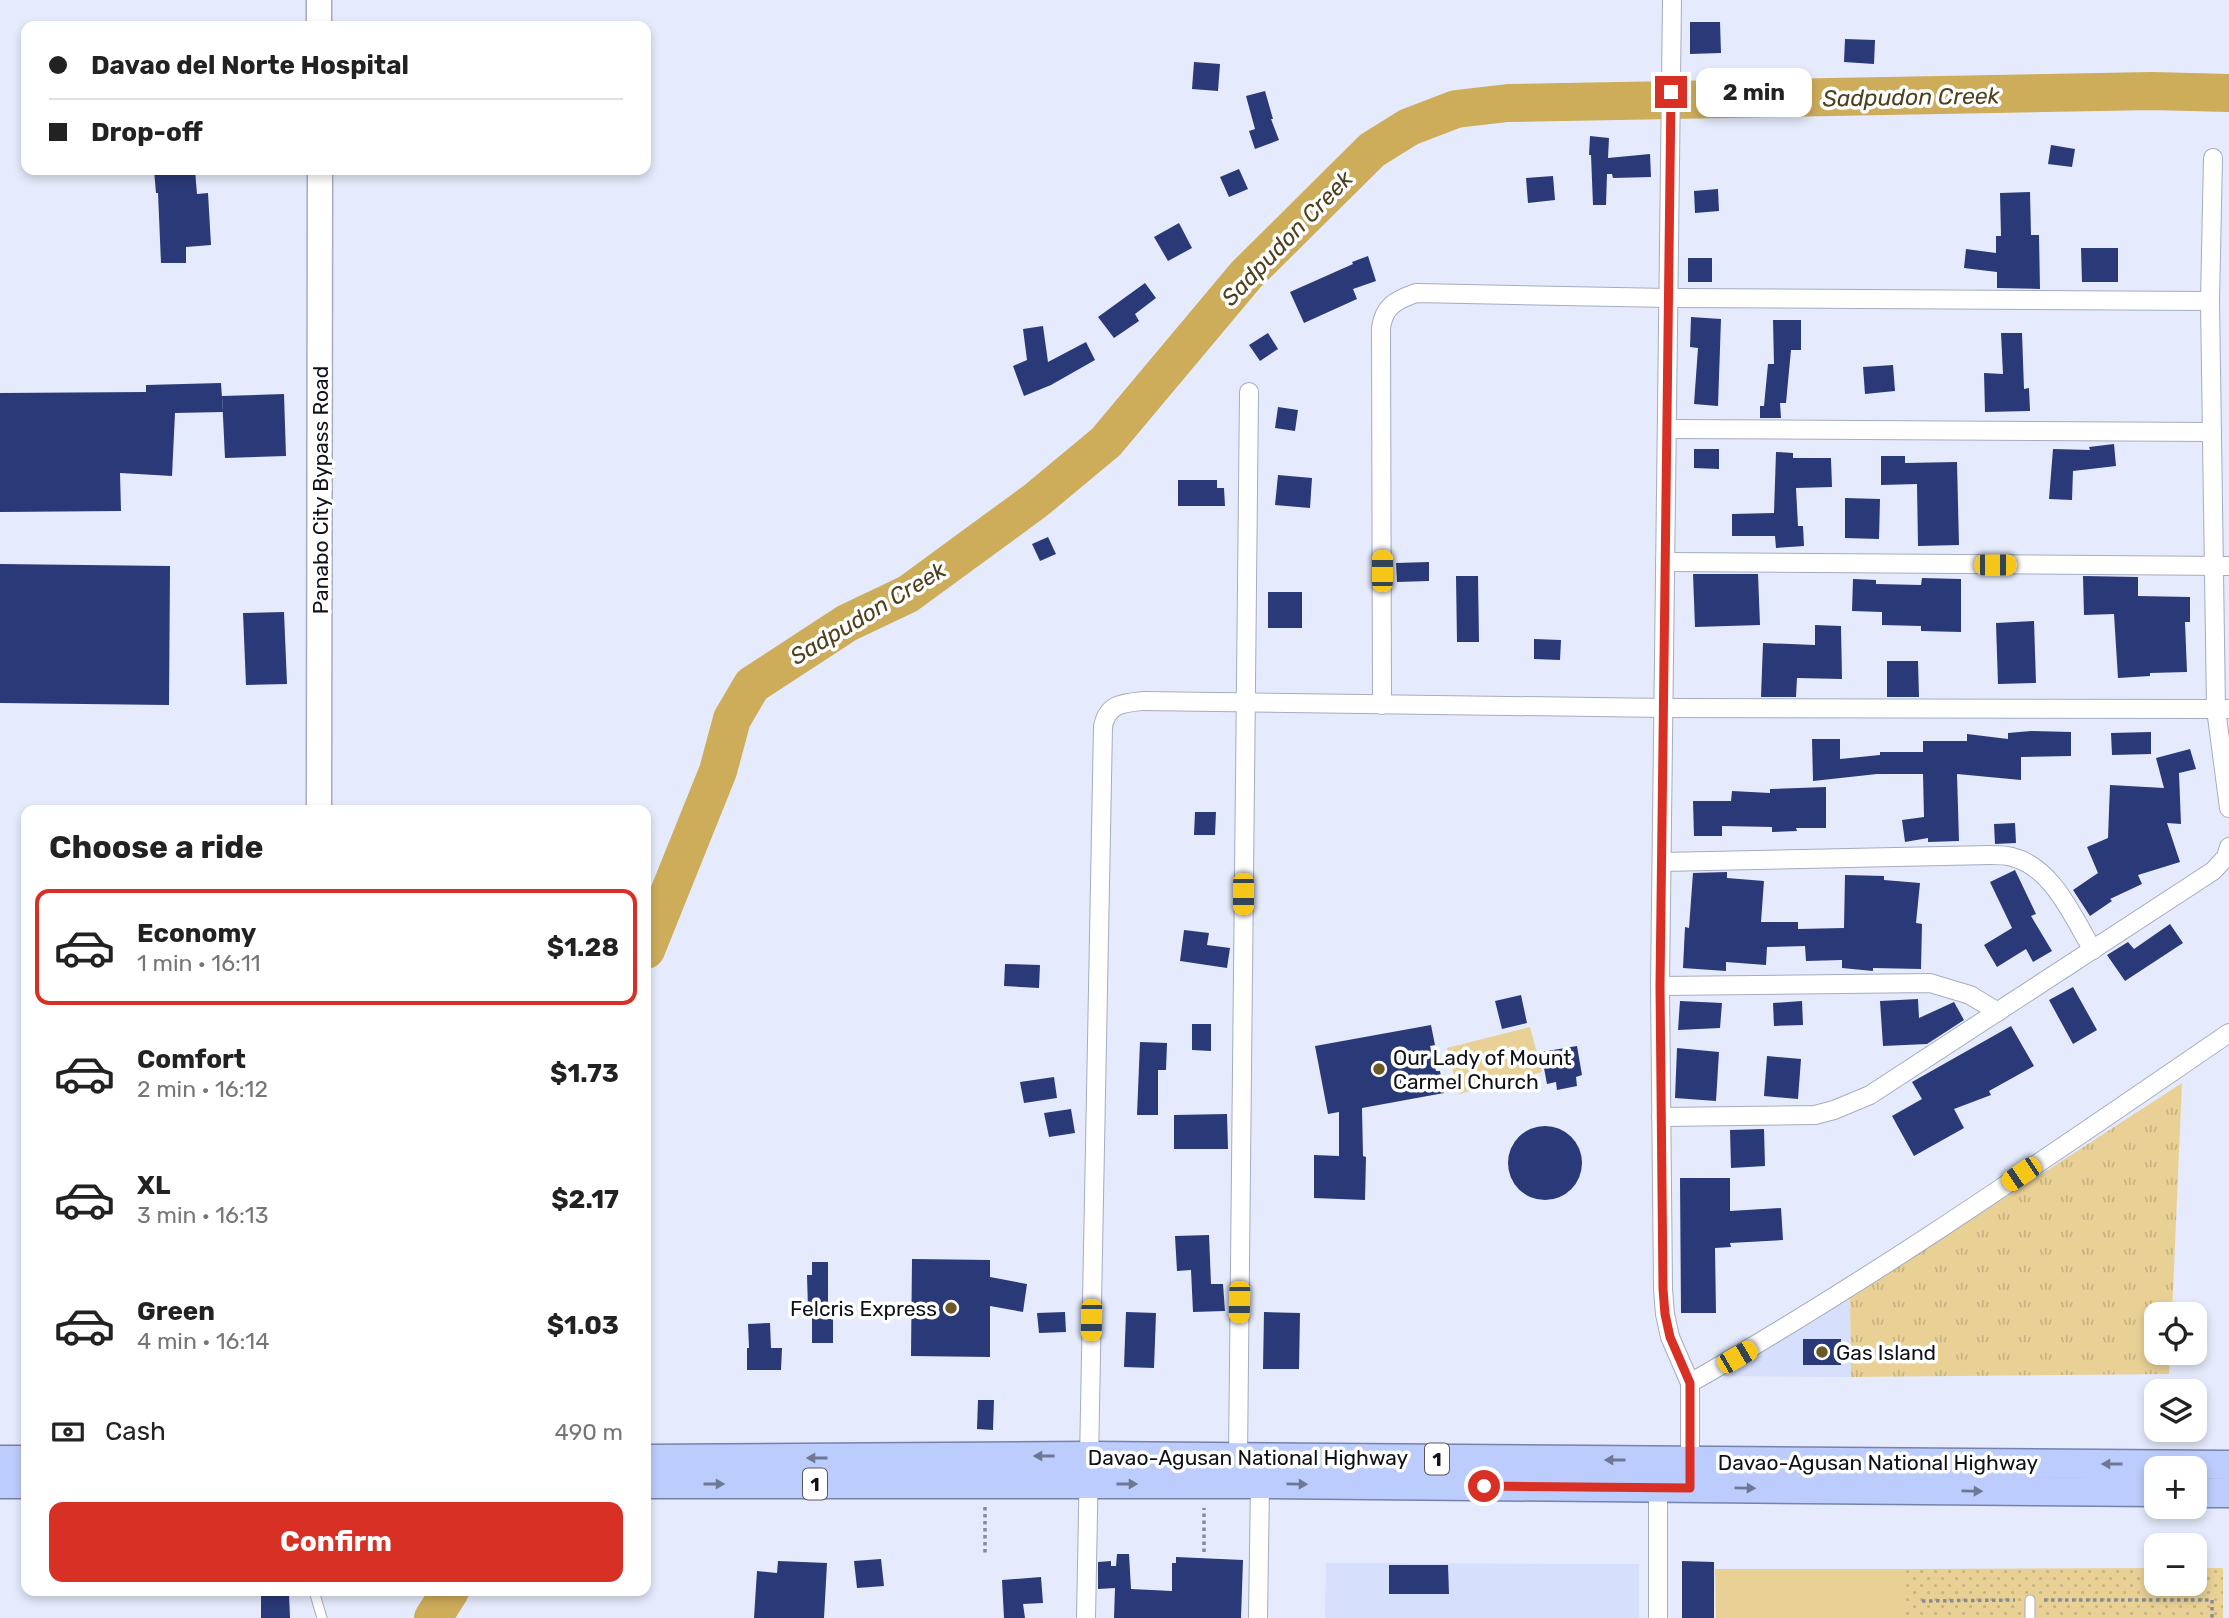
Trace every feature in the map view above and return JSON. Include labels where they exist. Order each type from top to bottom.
[{"type":"highway","name":"Davao-Agusan National Highway","points":[[651,1459],[944,1471],[985,1484],[1089,1470],[1238,1458],[1459,1472],[1658,1474],[2031,1463],[2229,1465]]},
{"type":"highway","points":[[0,1460],[21,1460]]},
{"type":"highway","points":[[2031,1463],[2031,1491]]},
{"type":"highway","name":"Davao-Agusan National Highway","points":[[651,1484],[944,1471],[1089,1470],[1204,1484],[1260,1484],[1459,1472]]},
{"type":"highway","name":"Davao-Agusan National Highway","points":[[1690,1474],[2031,1491],[2144,1492]]},
{"type":"highway","points":[[0,1484],[21,1484]]},
{"type":"highway","points":[[2207,1493],[2229,1493]]},
{"type":"main road","points":[[319,0],[319,21]]},
{"type":"main road","name":"Panabo City Bypass Road","points":[[319,805],[320,175]]},
{"type":"street","points":[[1672,0],[1660,986],[1661,1117],[1665,1314],[1670,1337],[1690,1383],[1690,1474]]},
{"type":"street","points":[[2213,158],[2211,432],[2222,566],[2222,709],[2229,808]]},
{"type":"street","points":[[1382,705],[1381,328],[1383,316],[1400,298],[1416,293],[1668,298],[2210,301]]},
{"type":"street","points":[[1238,1458],[1249,392]]},
{"type":"street","points":[[1667,429],[2211,432]]},
{"type":"street","points":[[1665,562],[2222,566]]},
{"type":"street","points":[[1086,1618],[1102,755],[1105,716],[1114,708],[1143,701],[1665,708],[2222,709]]},
{"type":"street","points":[[1661,1117],[1815,1115],[1835,1110],[1870,1095],[2213,871],[2226,858],[2229,847]]},
{"type":"street","points":[[1662,862],[1977,855],[2013,857],[2037,869],[2053,885],[2093,950]]},
{"type":"street","points":[[1660,986],[1930,983],[1970,995],[1998,1012]]},
{"type":"street","points":[[1690,1383],[1771,1337],[1880,1269],[2229,1033]]},
{"type":"street","points":[[1658,1474],[1658,1618]]},
{"type":"street","points":[[1258,1618],[1260,1484]]},
{"type":"lane","points":[[315,1596],[322,1618]]},
{"type":"lane","points":[[2030,1618],[2031,1600]]},
{"type":"path","points":[[985,1484],[985,1554]]},
{"type":"path","points":[[1204,1484],[1204,1552]]},
{"type":"path","points":[[1923,1601],[2212,1600],[2212,1618]]},
{"type":"shaded area","points":[[1850,1298],[1851,1377],[1721,1376]]},
{"type":"shaded area","points":[[1326,1563],[1639,1564],[1639,1618],[1325,1618]]},
{"type":"green space","points":[[1530,1027],[1542,1072],[1459,1094],[1447,1048]]},
{"type":"green space","points":[[2182,1083],[2173,1302],[2144,1302],[2144,1365],[2169,1365],[2169,1374],[1851,1377],[1850,1298]]},
{"type":"green space","points":[[2144,1568],[2144,1596],[2207,1596],[2207,1568],[2223,1568],[2223,1618],[1904,1618],[1904,1569]]},
{"type":"green space","points":[[1715,1569],[1904,1569],[1904,1618],[1716,1618]]},
{"type":"building","points":[[1690,22],[1720,22],[1721,53],[1690,54]]},
{"type":"building","points":[[1845,39],[1875,40],[1874,64],[1844,62]]},
{"type":"building","points":[[1194,62],[1220,64],[1218,91],[1192,89]]},
{"type":"building","points":[[1265,91],[1279,140],[1255,149],[1249,131],[1255,129],[1246,96]]},
{"type":"building","points":[[1590,136],[1609,138],[1608,158],[1650,154],[1651,177],[1613,178],[1612,174],[1607,174],[1606,205],[1593,205]]},
{"type":"building","points":[[2051,145],[2075,149],[2072,167],[2048,164]]},
{"type":"building","points":[[1239,169],[1248,189],[1229,197],[1220,177]]},
{"type":"building","points":[[154,175],[195,175],[197,194],[208,193],[211,245],[186,247],[186,263],[161,263]]},
{"type":"building","points":[[1553,176],[1555,200],[1528,203],[1526,178]]},
{"type":"building","points":[[1718,189],[1719,211],[1695,213],[1694,191]]},
{"type":"building","points":[[2030,192],[2031,235],[2039,235],[2040,289],[1997,288],[1997,272],[1964,268],[1966,249],[1996,253],[1996,236],[2001,236],[2000,193]]},
{"type":"building","points":[[1179,223],[1192,248],[1168,261],[1154,237]]},
{"type":"building","points":[[2081,248],[2118,248],[2118,282],[2082,282]]},
{"type":"building","points":[[1368,256],[1376,281],[1353,289],[1357,299],[1304,323],[1290,292]]},
{"type":"building","points":[[1688,258],[1712,258],[1712,282],[1688,282]]},
{"type":"building","points":[[1145,283],[1156,298],[1135,314],[1139,321],[1114,338],[1098,317]]},
{"type":"building","points":[[1691,317],[1721,319],[1718,406],[1694,404],[1698,348],[1690,347]]},
{"type":"building","points":[[1773,320],[1801,320],[1801,350],[1791,350],[1786,403],[1780,403],[1781,418],[1760,418],[1760,406],[1764,406],[1768,364],[1774,364]]},
{"type":"building","points":[[1043,326],[1048,362],[1086,342],[1095,360],[1051,385],[1024,396],[1013,366],[1027,360],[1023,329]]},
{"type":"building","points":[[1268,333],[1278,349],[1260,361],[1249,345]]},
{"type":"building","points":[[2001,333],[2022,333],[2024,389],[2029,388],[2030,411],[1985,412],[1984,373],[2003,374]]},
{"type":"building","points":[[1893,365],[1895,391],[1865,394],[1863,367]]},
{"type":"building","points":[[221,383],[223,412],[175,413],[172,476],[120,473],[121,511],[0,512],[0,393],[146,392],[146,385]]},
{"type":"building","points":[[284,394],[286,456],[225,458],[222,396]]},
{"type":"building","points":[[1278,407],[1298,410],[1295,431],[1275,428]]},
{"type":"building","points":[[2114,444],[2116,466],[2073,471],[2072,500],[2049,499],[2053,449],[2090,450],[2089,447]]},
{"type":"building","points":[[1694,449],[1719,449],[1719,469],[1694,468]]},
{"type":"building","points":[[1776,452],[1793,453],[1793,458],[1831,458],[1832,487],[1796,488],[1798,526],[1803,526],[1804,546],[1776,548],[1775,536],[1732,536],[1732,514],[1774,513]]},
{"type":"building","points":[[1881,456],[1905,456],[1905,463],[1957,462],[1959,545],[1918,546],[1917,484],[1881,485]]},
{"type":"building","points":[[1278,475],[1312,478],[1310,508],[1275,505]]},
{"type":"building","points":[[1178,480],[1217,480],[1217,488],[1224,488],[1225,506],[1178,506]]},
{"type":"building","points":[[1845,498],[1880,499],[1879,539],[1845,538]]},
{"type":"building","points":[[1048,537],[1056,554],[1040,561],[1032,544]]},
{"type":"building","points":[[1429,562],[1429,581],[1397,582],[1396,563]]},
{"type":"building","points":[[0,564],[170,566],[169,705],[0,703]]},
{"type":"building","points":[[1693,574],[1758,574],[1760,625],[1695,627]]},
{"type":"building","points":[[1456,576],[1478,576],[1479,642],[1457,642]]},
{"type":"building","points":[[2083,576],[2138,577],[2138,596],[2190,597],[2190,622],[2185,622],[2187,672],[2150,673],[2150,676],[2118,678],[2114,614],[2084,615]]},
{"type":"building","points":[[1922,578],[1961,579],[1961,632],[1921,631],[1921,626],[1882,625],[1882,612],[1852,611],[1853,579],[1876,580],[1876,584],[1921,585]]},
{"type":"building","points":[[1268,592],[1302,592],[1302,628],[1268,628]]},
{"type":"building","points":[[284,612],[287,684],[246,685],[243,613]]},
{"type":"building","points":[[2034,621],[2036,683],[1998,684],[1996,623]]},
{"type":"building","points":[[1815,625],[1841,626],[1842,679],[1797,678],[1796,697],[1761,697],[1763,643],[1815,645]]},
{"type":"building","points":[[1534,639],[1561,640],[1560,660],[1534,659]]},
{"type":"building","points":[[1887,661],[1918,661],[1919,697],[1887,697]]},
{"type":"building","points":[[2071,732],[2071,756],[2021,757],[2021,780],[1957,774],[1959,841],[1928,842],[1928,838],[1905,842],[1902,820],[1924,817],[1923,774],[1877,774],[1813,781],[1812,739],[1840,739],[1840,759],[1880,755],[1880,752],[1923,752],[1923,741],[1967,741],[1967,734],[2008,739],[2008,733]]},
{"type":"building","points":[[2151,732],[2151,754],[2112,755],[2111,733]]},
{"type":"building","points":[[2190,749],[2196,769],[2179,773],[2181,824],[2167,823],[2180,862],[2138,875],[2142,884],[2110,899],[2112,901],[2090,916],[2073,890],[2098,873],[2087,847],[2108,838],[2110,785],[2164,788],[2156,758]]},
{"type":"building","points":[[1826,787],[1826,828],[1796,828],[1797,831],[1772,832],[1772,827],[1722,826],[1722,836],[1694,836],[1693,801],[1731,801],[1732,791],[1770,793],[1770,789]]},
{"type":"building","points":[[1195,812],[1216,812],[1215,835],[1194,835]]},
{"type":"building","points":[[2015,823],[2016,843],[1995,844],[1994,824]]},
{"type":"building","points":[[2015,870],[2036,914],[2031,916],[2052,951],[2033,962],[2026,949],[1997,967],[1984,945],[2012,928],[1990,882]]},
{"type":"building","points":[[1727,872],[1727,878],[1764,881],[1761,922],[1798,922],[1798,929],[1844,928],[1845,875],[1884,876],[1884,880],[1920,883],[1916,923],[1922,924],[1921,969],[1873,968],[1873,971],[1842,968],[1842,960],[1806,961],[1805,946],[1767,947],[1766,965],[1726,962],[1726,971],[1683,968],[1685,927],[1689,928],[1693,873]]},
{"type":"building","points":[[2170,924],[2183,943],[2125,981],[2107,955],[2128,942],[2134,949]]},
{"type":"building","points":[[1184,930],[1209,933],[1207,945],[1230,948],[1227,968],[1180,961]]},
{"type":"building","points":[[1005,964],[1040,965],[1039,988],[1004,986]]},
{"type":"building","points":[[2073,987],[2097,1030],[2073,1044],[2049,1000]]},
{"type":"building","points":[[1521,995],[1527,1023],[1502,1029],[1495,1001]]},
{"type":"building","points":[[1918,999],[1919,1018],[1954,1002],[1964,1020],[1927,1044],[1883,1046],[1880,1001]]},
{"type":"building","points":[[1680,1001],[1722,1003],[1720,1028],[1678,1030]]},
{"type":"building","points":[[1802,1001],[1803,1025],[1774,1026],[1773,1003]]},
{"type":"building","points":[[1192,1024],[1211,1024],[1211,1051],[1192,1050]]},
{"type":"building","name":"Our Lady of Mount Carmel Church","points":[[1431,1025],[1435,1045],[1430,1046],[1436,1071],[1440,1071],[1444,1093],[1362,1108],[1363,1156],[1366,1157],[1365,1200],[1314,1198],[1314,1155],[1339,1156],[1339,1112],[1328,1114],[1315,1046]]},
{"type":"building","points":[[2011,1026],[2034,1066],[1989,1091],[1991,1095],[1954,1109],[1964,1128],[1914,1156],[1892,1116],[1922,1099],[1912,1082]]},
{"type":"building","points":[[1140,1042],[1167,1043],[1166,1070],[1158,1070],[1158,1115],[1137,1115]]},
{"type":"building","points":[[1577,1046],[1582,1075],[1576,1077],[1577,1086],[1557,1090],[1556,1082],[1547,1084],[1541,1052]]},
{"type":"building","points":[[1677,1048],[1719,1052],[1716,1101],[1675,1098]]},
{"type":"building","points":[[1767,1056],[1801,1059],[1798,1099],[1764,1096]]},
{"type":"building","points":[[1054,1077],[1057,1098],[1024,1103],[1020,1082]]},
{"type":"building","points":[[1071,1109],[1075,1133],[1049,1137],[1044,1113]]},
{"type":"building","points":[[1227,1114],[1228,1149],[1174,1149],[1174,1115]]},
{"type":"building","points":[[1538,1126],[1552,1126],[1566,1132],[1576,1142],[1582,1163],[1576,1184],[1566,1194],[1552,1200],[1538,1200],[1524,1194],[1514,1184],[1508,1170],[1508,1156],[1514,1142],[1524,1132]]},
{"type":"building","points":[[1764,1129],[1765,1166],[1731,1168],[1730,1130]]},
{"type":"building","points":[[1680,1178],[1730,1178],[1730,1211],[1781,1208],[1783,1240],[1730,1243],[1731,1247],[1715,1248],[1716,1313],[1681,1313]]},
{"type":"building","points":[[1209,1235],[1211,1284],[1223,1284],[1225,1311],[1193,1312],[1191,1270],[1177,1271],[1175,1236]]},
{"type":"building","name":"Felcris Express","points":[[912,1259],[990,1260],[990,1277],[1027,1284],[1023,1312],[990,1306],[990,1357],[911,1356]]},
{"type":"building","points":[[812,1262],[828,1262],[828,1319],[833,1319],[833,1343],[812,1343],[812,1309],[808,1309],[807,1275],[812,1275]]},
{"type":"building","points":[[1065,1312],[1066,1332],[1039,1333],[1037,1313]]},
{"type":"building","points":[[1126,1312],[1156,1313],[1154,1368],[1124,1367]]},
{"type":"building","points":[[1264,1312],[1300,1313],[1299,1369],[1263,1369]]},
{"type":"building","points":[[770,1323],[771,1348],[782,1348],[781,1370],[747,1370],[748,1324]]},
{"type":"building","name":"Gas Island","points":[[1803,1339],[1841,1339],[1841,1365],[1803,1365]]},
{"type":"building","points":[[978,1400],[994,1400],[993,1430],[977,1429]]},
{"type":"building","points":[[1117,1554],[1129,1554],[1131,1589],[1172,1591],[1172,1563],[1176,1563],[1176,1557],[1243,1560],[1241,1618],[1114,1618],[1115,1588],[1098,1589],[1098,1562],[1111,1561],[1111,1566],[1116,1566]]},
{"type":"building","points":[[881,1559],[884,1586],[857,1588],[854,1561]]},
{"type":"building","points":[[778,1561],[827,1563],[824,1618],[754,1618],[757,1571],[777,1573]]},
{"type":"building","points":[[1682,1561],[1714,1562],[1714,1618],[1682,1618]]},
{"type":"building","points":[[1389,1565],[1448,1565],[1449,1594],[1389,1594]]},
{"type":"building","points":[[1041,1577],[1043,1603],[1023,1604],[1025,1618],[1004,1618],[1002,1580]]},
{"type":"building","points":[[261,1596],[289,1596],[290,1618],[261,1618]]},
{"type":"waterway","name":"Sadpudon Creek","points":[[651,938],[718,771],[732,719],[752,685],[847,623],[908,594],[1035,501],[1106,442],[1246,275],[1372,150],[1409,127],[1456,109],[1508,103],[2152,91],[2229,93]]},
{"type":"waterway","name":"Sadpudon Creek","points":[[433,1618],[447,1596]]},
{"type":"place","name":"Our Lady of Mount Carmel Church","points":[[1379,1069]]},
{"type":"place","name":"Felcris Express","points":[[951,1308]]},
{"type":"place","name":"Gas Island","points":[[1822,1352]]},
{"type":"route","points":[[1484,1486],[1690,1488],[1690,1383],[1670,1337],[1663,1289],[1660,986],[1671,92]]}]
